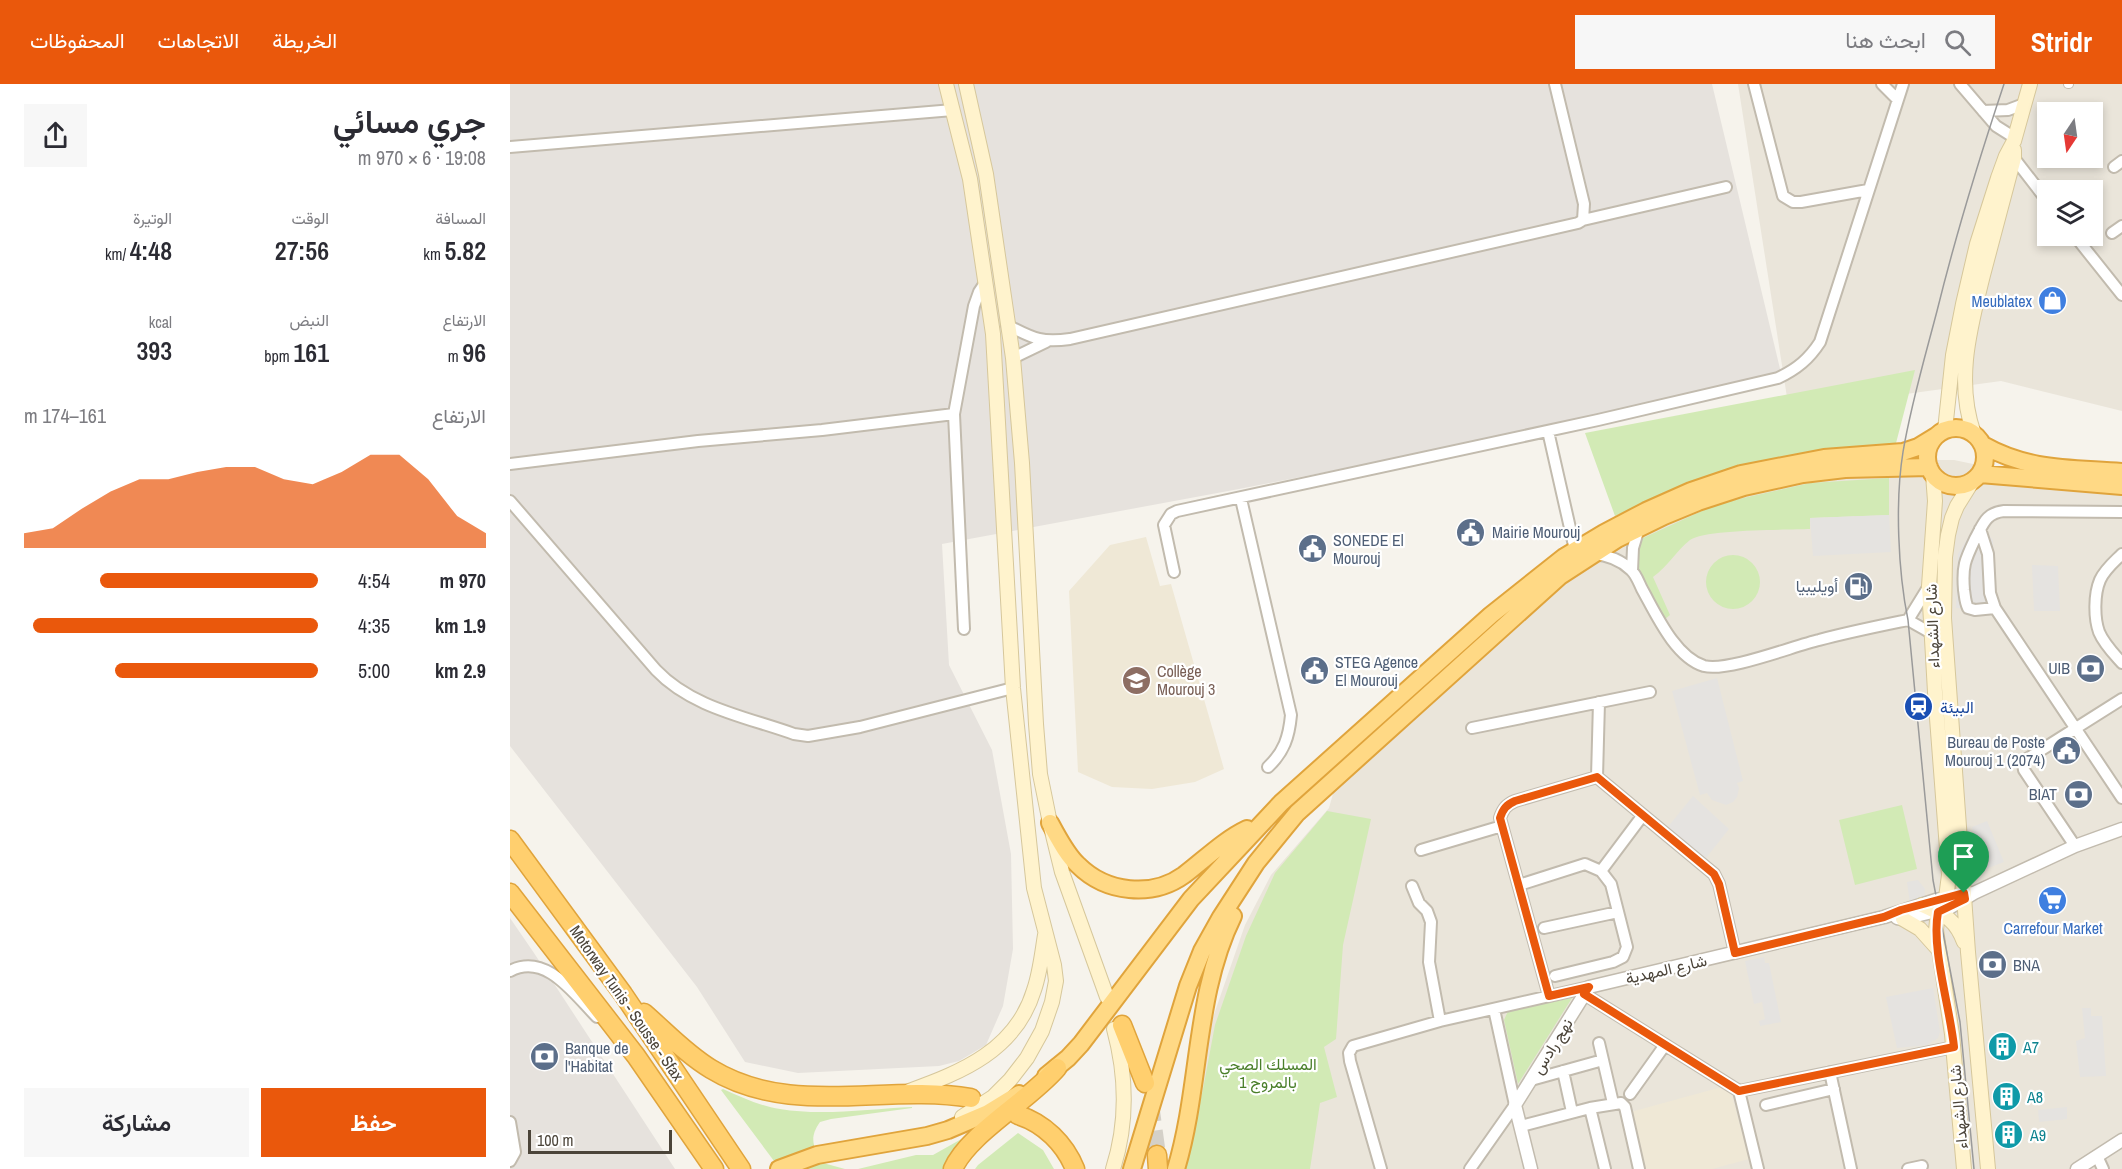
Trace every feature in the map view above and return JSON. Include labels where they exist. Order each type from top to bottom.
[{"type":"highway","points":[[952,1169],[964,1150],[1043,1083],[1081,1044],[1191,898],[1259,825],[1358,732],[1491,615],[1646,511],[1691,491],[1741,474],[1824,458],[1903,452],[1955,428],[1965,429],[2016,461],[2043,466],[2122,472]]},
{"type":"highway","points":[[1941,433],[1928,450],[1931,471],[1940,481],[1956,486],[1976,478],[2122,486]]},
{"type":"highway","points":[[1976,478],[1986,460],[1978,439]]},
{"type":"highway","points":[[1132,1169],[1176,1019],[1194,969],[1238,889],[1297,813],[1560,576],[1583,552],[1698,502],[1744,487],[1803,474],[1845,469],[1931,471]]},
{"type":"highway","points":[[1050,824],[1072,859],[1085,872],[1111,885],[1137,890],[1156,887],[1176,880],[1232,837],[1259,825]]},
{"type":"highway","name":"Motorway Tunis - Sousse - Sfax","points":[[510,840],[623,994],[741,1169]]},
{"type":"highway","points":[[1176,1169],[1189,1114],[1202,1021],[1214,963],[1230,921],[1272,843]]},
{"type":"highway","name":"Motorway Tunis - Sousse - Sfax","points":[[510,893],[636,1056],[714,1169]]},
{"type":"highway","points":[[623,994],[702,1063],[750,1087],[776,1094],[801,1097],[942,1095],[971,1098]]},
{"type":"highway","points":[[1118,1027],[1145,1083]]},
{"type":"highway","points":[[779,1169],[840,1149],[948,1131],[998,1108],[1057,1068]]},
{"type":"highway","points":[[1067,1169],[1056,1151],[1018,1115],[1027,1118],[1053,1136],[1067,1152],[1075,1169]]},
{"type":"main road","points":[[906,1139],[952,1122],[984,1105],[1010,1080],[1027,1058],[1042,1031],[1055,992],[1054,965],[1035,888],[1013,688],[993,334],[970,179],[946,84]]},
{"type":"main road","points":[[966,84],[986,174],[1013,358],[1022,463],[1037,749],[1050,824],[1062,872],[1107,997]]},
{"type":"main road","points":[[1978,439],[1966,410],[1966,355],[1972,319],[2014,140],[2030,84]]},
{"type":"main road","points":[[1941,433],[1953,355],[1977,244],[2010,157]]},
{"type":"main road","name":"شارع الشهداء","points":[[1931,471],[1935,501],[1929,586],[1931,633],[1949,859],[1946,898],[1938,912],[1938,948],[1954,1047],[1964,1169]]},
{"type":"main road","name":"شارع الشهداء","points":[[1976,478],[1952,518],[1945,557],[1944,593],[1950,710],[1968,895],[1968,952],[1988,1169]]},
{"type":"main road","points":[[1922,905],[1949,917],[1956,926],[1968,952]]},
{"type":"main road","points":[[1903,919],[1920,929],[1938,948]]},
{"type":"main road","points":[[896,1095],[947,1077],[970,1066],[990,1052],[1006,1036],[1031,999],[1046,933]]},
{"type":"main road","points":[[1113,1169],[1123,1127],[1125,1092],[1118,1027]]},
{"type":"street","points":[[1555,84],[1584,204],[1583,220]]},
{"type":"street","points":[[1754,84],[1783,196],[1793,202],[1801,202],[1868,190]]},
{"type":"street","points":[[1882,84],[1897,99]]},
{"type":"street","points":[[1174,572],[1164,532],[1166,519],[1177,511],[1337,483],[1778,378],[1795,370],[1810,357],[1820,342],[1903,84]]},
{"type":"street","points":[[1960,84],[1996,126],[2014,140]]},
{"type":"street","points":[[1983,111],[2008,110],[2024,104]]},
{"type":"street","points":[[510,147],[953,110]]},
{"type":"street","points":[[2010,157],[2037,189]]},
{"type":"street","points":[[1013,358],[1046,342],[1093,334],[1559,228],[1583,220],[1726,187]]},
{"type":"street","points":[[2112,233],[2122,226]]},
{"type":"street","points":[[2082,246],[2122,295]]},
{"type":"street","points":[[964,629],[954,414],[974,306],[978,292],[985,283]]},
{"type":"street","points":[[1007,325],[1046,342]]},
{"type":"street","points":[[510,464],[698,441],[822,430],[954,414]]},
{"type":"street","points":[[1548,431],[1583,552],[1613,559],[1632,571],[1672,639],[1694,662],[1717,667],[1819,640],[1908,620],[1931,633]]},
{"type":"street","points":[[1241,498],[1291,715],[1286,744],[1268,767]]},
{"type":"street","points":[[510,501],[656,670],[668,682],[697,701],[794,734],[808,736],[860,727],[1013,688]]},
{"type":"street","points":[[1995,608],[1972,610],[1965,603],[1963,567],[1966,556],[1989,516],[1998,511],[2122,512]]},
{"type":"street","points":[[1632,571],[1633,548],[1639,528]]},
{"type":"street","points":[[1980,529],[1988,554],[1990,593],[1995,608],[2122,798]]},
{"type":"street","points":[[2122,554],[2101,579],[2097,591],[2096,613],[2099,631],[2106,645],[2122,663]]},
{"type":"street","points":[[1908,620],[1929,586]]},
{"type":"street","points":[[1473,728],[1650,692]]},
{"type":"street","points":[[2075,846],[2023,767],[2028,759],[2122,699]]},
{"type":"street","points":[[1597,777],[1599,702]]},
{"type":"street","points":[[1597,777],[1714,874],[1719,884],[1735,953]]},
{"type":"street","points":[[1549,996],[1500,818],[1507,805],[1597,777]]},
{"type":"street","points":[[1601,871],[1644,815]]},
{"type":"street","points":[[1421,850],[1502,826]]},
{"type":"street","points":[[1884,917],[1903,919],[1938,912],[1968,895],[2075,846],[2122,829]]},
{"type":"street","points":[[1519,885],[1580,864],[1592,865],[1601,871],[1611,884],[1627,947],[1623,957],[1612,962],[1555,976]]},
{"type":"street","points":[[1412,886],[1431,922],[1429,962],[1440,1021]]},
{"type":"street","name":"شارع المهدية","points":[[1586,991],[1884,917],[1946,898],[1968,895]]},
{"type":"street","points":[[1544,928],[1618,912]]},
{"type":"street","points":[[510,971],[527,965],[551,972],[636,1056]]},
{"type":"street","points":[[1381,1169],[1350,1061],[1349,1053],[1353,1046],[1440,1021],[1549,996],[1586,991],[1665,1045],[1739,1091],[1954,1047]]},
{"type":"street","name":"نهج رادس","points":[[1515,1105],[1586,991]]},
{"type":"street","points":[[1494,1009],[1531,1169]]},
{"type":"street","points":[[1599,1043],[1613,1103]]},
{"type":"street","points":[[1629,1094],[1665,1045]]},
{"type":"street","points":[[1531,1080],[1603,1060]]},
{"type":"street","points":[[1563,1071],[1572,1112]]},
{"type":"street","points":[[1830,1072],[1851,1169]]},
{"type":"street","points":[[1766,1105],[1834,1089]]},
{"type":"street","points":[[1739,1091],[1758,1169]]},
{"type":"street","points":[[1521,1126],[1572,1112],[1621,1103],[1625,1107],[1639,1169]]},
{"type":"street","points":[[1470,1169],[1515,1105]]},
{"type":"street","points":[[1590,1108],[1605,1169]]},
{"type":"street","points":[[510,1122],[513,1156],[517,1169]]},
{"type":"street","points":[[2077,1169],[2122,1140]]},
{"type":"street","points":[[2097,1156],[2103,1169]]},
{"type":"street","points":[[1908,1169],[1922,1166]]},
{"type":"shaded area","points":[[510,84],[1712,84],[1781,373],[1514,435],[942,544],[949,665],[992,750],[1011,854],[1013,949],[1003,1006],[986,1045],[959,1061],[939,1066],[798,1073],[745,1062],[697,987],[510,746]]},
{"type":"shaded area","points":[[1738,84],[2122,84],[2122,411],[2001,381],[1789,410]]},
{"type":"shaded area","points":[[1881,460],[1954,460],[2011,472],[2122,482],[2122,1169],[1185,1169],[1211,1023],[1245,925],[1271,875],[1329,808],[1345,751],[1539,582],[1659,510]]},
{"type":"shaded area","points":[[1889,515],[1891,552],[1813,556],[1810,518]]},
{"type":"shaded area","points":[[1973,529],[1983,529],[1993,540],[1996,609],[1956,608],[1958,554]]},
{"type":"shaded area","name":"Collège Mourouj 3","points":[[1146,537],[1160,586],[1171,584],[1224,769],[1195,782],[1152,789],[1112,787],[1078,772],[1069,591],[1110,545]]},
{"type":"shaded area","points":[[2032,565],[2058,566],[2060,611],[2034,611]]},
{"type":"shaded area","points":[[1717,678],[1743,781],[1737,783],[1739,788],[1737,797],[1726,805],[1712,800],[1707,793],[1700,795],[1672,691]]},
{"type":"shaded area","points":[[1693,796],[1729,829],[1706,858],[1667,828]]},
{"type":"shaded area","points":[[1987,821],[2004,862],[1983,870],[1972,849],[1977,845],[1972,827]]},
{"type":"shaded area","points":[[1918,880],[1925,889],[1924,901],[1910,904],[1907,882]]},
{"type":"shaded area","points":[[510,918],[534,953],[675,1169],[510,1169]]},
{"type":"shaded area","points":[[1764,957],[1765,963],[1769,963],[1781,1022],[1760,1026],[1759,1021],[1765,1019],[1762,1002],[1754,1004],[1745,961]]},
{"type":"shaded area","points":[[1933,988],[1940,1032],[1938,1038],[1927,1045],[1897,1048],[1886,997]]},
{"type":"shaded area","points":[[2082,1008],[2091,1008],[2091,1016],[2102,1016],[2106,1076],[2080,1077],[2076,1041],[2085,1038]]},
{"type":"shaded area","points":[[1729,1085],[1749,1159],[1712,1169],[1643,1169],[1627,1113]]},
{"type":"shaded area","points":[[2067,1107],[2067,1119],[2039,1122],[2038,1110]]},
{"type":"green space","points":[[1915,370],[1895,447],[1776,458],[1698,480],[1615,516],[1585,433]]},
{"type":"green space","points":[[1889,478],[1889,515],[1810,518],[1810,529],[1728,532],[1698,536],[1690,540],[1653,577],[1670,615],[1665,619],[1637,568],[1636,556],[1643,538],[1717,504],[1810,483]]},
{"type":"green space","points":[[1733,555],[1743,557],[1752,563],[1758,572],[1760,582],[1758,592],[1752,601],[1743,607],[1733,609],[1723,607],[1714,601],[1708,592],[1706,582],[1708,572],[1714,563],[1723,557]]},
{"type":"green space","points":[[1902,805],[1917,869],[1855,885],[1839,820]]},
{"type":"green space","name":"المسلك الصحي بالمروج 1","points":[[1327,811],[1371,819],[1343,945],[1336,1039],[1324,1047],[1337,1097],[1320,1103],[1310,1169],[1185,1169],[1215,1025],[1246,936],[1275,873]]},
{"type":"green space","points":[[1572,998],[1518,1084],[1504,1020],[1508,1011]]},
{"type":"green space","points":[[721,1090],[765,1106],[796,1111],[829,1112],[912,1108],[820,1122],[813,1138],[817,1153],[823,1163],[845,1169],[780,1169]]},
{"type":"green space","points":[[1018,1133],[1043,1150],[1054,1169],[975,1169],[978,1165]]},
{"type":"green space","points":[[965,1137],[967,1140],[946,1169],[858,1169],[916,1155],[933,1155]]},
{"type":"tunnel","points":[[1150,1104],[1157,1155]]},
{"type":"tram line","points":[[1974,1169],[1960,1022],[1933,880],[1900,558],[1898,514],[1903,452],[1918,381],[1960,225],[2004,84]]},
{"type":"place","name":"Meublatex","points":[[2053,301]]},
{"type":"place","name":"Mairie Mourouj","points":[[1471,532]]},
{"type":"place","name":"SONEDE El Mourouj","points":[[1312,549]]},
{"type":"place","name":"أويليبيا","points":[[1859,586]]},
{"type":"place","name":"UIB","points":[[2091,668]]},
{"type":"place","name":"STEG Agence El Mourouj","points":[[1314,671]]},
{"type":"place","name":"Collège Mourouj 3","points":[[1136,680]]},
{"type":"place","name":"البيئة","points":[[1919,707]]},
{"type":"place","name":"Bureau de Poste Mourouj 1 (2074)","points":[[2066,751]]},
{"type":"place","name":"BIAT","points":[[2078,794]]},
{"type":"place","name":"Carrefour Market","points":[[2053,900]]},
{"type":"place","name":"BNA","points":[[1992,965]]},
{"type":"place","name":"A7","points":[[2002,1047]]},
{"type":"place","name":"Banque de l'Habitat","points":[[544,1057]]},
{"type":"place","name":"A8","points":[[2006,1097]]},
{"type":"place","name":"A9","points":[[2009,1135]]},
{"type":"route","points":[[1597,777],[1714,874],[1719,884],[1735,953],[1884,917],[1901,910],[1964,893],[1965,899],[1938,912],[1936,920],[1938,948],[1954,1047],[1739,1091],[1584,994],[1589,987],[1549,996],[1500,818],[1507,805],[1515,801],[1597,777]]}]
